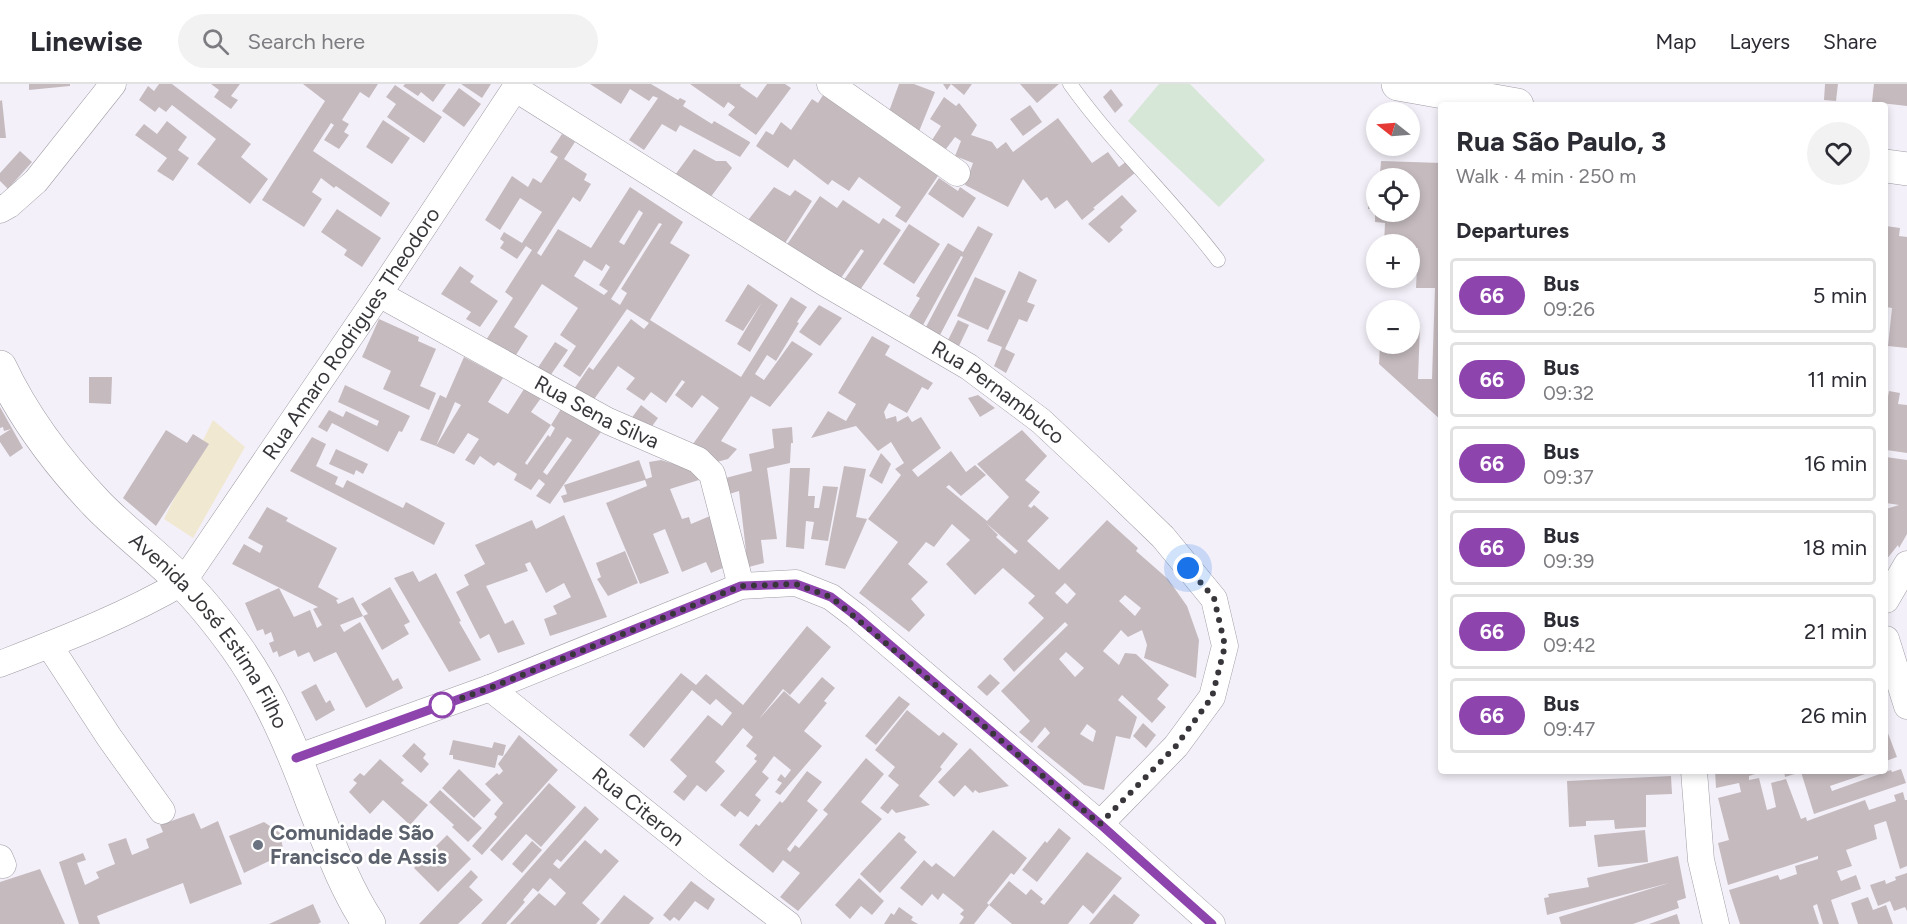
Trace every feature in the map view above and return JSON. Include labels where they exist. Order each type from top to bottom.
[{"type":"street","points":[[0,210],[36,181],[113,84]]},
{"type":"street","points":[[830,84],[957,173]]},
{"type":"street","points":[[1398,84],[1500,102]]},
{"type":"street","name":"Rua Amaro Rodrigues Theodoro","points":[[183,582],[517,87]]},
{"type":"street","name":"Rua Pernambuco","points":[[517,87],[825,283],[969,367],[1041,421],[1104,480],[1163,537],[1214,598],[1225,646],[1212,697],[1176,746],[1100,824]]},
{"type":"street","points":[[1888,166],[1907,170]]},
{"type":"street","name":"Rua Sena Silva","points":[[379,294],[608,421],[698,460],[712,474],[741,586]]},
{"type":"street","name":"Avenida José Estima Filho","points":[[0,367],[41,438],[63,465],[98,505],[183,582],[207,609],[261,684],[296,758],[331,850],[350,892],[369,924]]},
{"type":"street","points":[[1888,597],[1907,564]]},
{"type":"street","points":[[0,664],[155,599],[183,582]]},
{"type":"street","points":[[296,758],[490,688],[741,586],[796,584],[831,597],[1100,824],[1212,924]]},
{"type":"street","points":[[49,645],[109,737],[162,811]]},
{"type":"street","points":[[1888,645],[1907,706]]},
{"type":"street","name":"Rua Citeron","points":[[490,688],[788,924]]},
{"type":"street","points":[[1694,774],[1701,860],[1716,924]]},
{"type":"lane","points":[[1070,84],[1095,120],[1152,182],[1218,260]]},
{"type":"shaded area","points":[[213,420],[245,447],[193,538],[164,519]]},
{"type":"green space","points":[[1159,84],[1190,84],[1265,160],[1219,207],[1128,121]]},
{"type":"building","points":[[29,84],[70,84],[70,86],[29,90]]},
{"type":"building","points":[[159,84],[172,84],[251,144],[241,157],[268,179],[250,204],[197,164],[216,139],[172,105],[166,112],[159,107],[155,112],[139,100],[148,86],[154,91]]},
{"type":"building","points":[[211,84],[240,84],[231,96],[238,100],[231,109],[214,97],[219,90]]},
{"type":"building","points":[[303,84],[378,84],[369,98],[360,92],[342,120],[349,124],[344,132],[349,135],[339,149],[324,140],[334,125],[331,123],[313,151],[390,203],[381,217],[321,178],[312,192],[322,199],[304,227],[262,200],[325,101]]},
{"type":"building","points":[[405,84],[446,84],[433,102],[421,92],[418,96],[403,86]]},
{"type":"building","points":[[461,84],[491,84],[482,98]]},
{"type":"building","points":[[590,84],[651,84],[678,100],[680,98],[686,101],[683,106],[712,124],[714,121],[750,143],[740,157],[680,125],[676,132],[662,124],[644,150],[629,140],[658,98],[653,96],[649,101],[630,89],[621,104]]},
{"type":"building","points":[[690,84],[741,84],[740,86],[757,98],[767,84],[785,84],[791,88],[756,135],[728,115],[735,107],[728,102],[724,108]]},
{"type":"building","points":[[899,84],[914,84],[935,92],[918,134],[888,114]]},
{"type":"building","points":[[943,84],[951,84],[947,90]]},
{"type":"building","points":[[951,84],[972,84],[964,95]]},
{"type":"building","points":[[1020,84],[1059,84],[1037,103]]},
{"type":"building","points":[[1825,84],[1838,84],[1836,101],[1824,100]]},
{"type":"building","points":[[1874,84],[1907,84],[1907,106],[1888,102],[1872,102]]},
{"type":"building","points":[[395,85],[442,117],[424,143],[387,117],[396,104],[386,97]]},
{"type":"building","points":[[459,88],[481,104],[464,127],[442,111]]},
{"type":"building","points":[[1111,89],[1123,105],[1115,113],[1103,97]]},
{"type":"building","points":[[823,95],[833,102],[835,99],[940,173],[906,223],[895,216],[901,207],[859,177],[849,191],[832,180],[828,185],[794,159],[788,168],[756,146],[766,131],[773,135],[781,122],[791,130],[812,99],[818,103]]},
{"type":"building","points":[[944,97],[956,106],[959,103],[977,125],[971,135],[992,142],[997,149],[1006,142],[1013,152],[1058,118],[1092,163],[1108,152],[1119,167],[1127,161],[1136,172],[1082,220],[1067,200],[1055,209],[1047,197],[1041,201],[1023,179],[1008,207],[965,185],[973,163],[955,156],[961,141],[955,137],[946,149],[932,140],[941,126],[930,119]]},
{"type":"building","points":[[2,100],[6,138],[0,138],[0,101]]},
{"type":"building","points":[[1030,105],[1042,122],[1023,136],[1010,119]]},
{"type":"building","points":[[383,120],[410,138],[392,164],[366,147]]},
{"type":"building","points":[[167,121],[187,137],[178,150],[189,158],[173,181],[157,171],[167,158],[135,135],[144,124],[157,134]]},
{"type":"building","points":[[562,134],[575,142],[564,159],[587,174],[584,180],[591,184],[580,202],[573,197],[537,253],[541,256],[558,229],[591,248],[630,187],[683,222],[670,243],[690,255],[650,320],[741,377],[791,297],[807,307],[776,361],[767,355],[755,374],[764,380],[792,341],[813,354],[770,407],[751,396],[721,441],[737,449],[728,459],[713,463],[690,448],[719,408],[702,395],[692,408],[675,395],[685,382],[682,380],[666,403],[651,392],[644,401],[626,389],[635,378],[618,366],[592,402],[574,389],[589,367],[593,370],[631,319],[644,329],[649,323],[627,309],[580,377],[563,366],[576,346],[560,335],[578,308],[542,284],[514,327],[528,336],[514,358],[486,340],[513,298],[505,292],[532,250],[526,246],[517,259],[500,248],[504,242],[500,239],[504,232],[522,243],[542,212],[520,198],[500,230],[485,220],[512,176],[528,187],[533,178],[541,183],[558,157],[550,152]],"holes":[[[639,210],[643,213],[624,245],[619,242]],[[659,223],[662,224],[621,289],[627,293],[620,305],[611,299]],[[584,260],[602,271],[606,264],[610,267],[599,285],[608,291],[604,295],[574,276]]]},
{"type":"building","points":[[694,149],[716,161],[726,161],[732,168],[710,198],[675,175]]},
{"type":"building","points":[[20,151],[32,162],[8,189],[0,181],[0,173]]},
{"type":"building","points":[[1381,161],[1438,163],[1438,417],[1379,364],[1380,354],[1419,354],[1418,379],[1432,379],[1435,288],[1420,288],[1420,234],[1384,234],[1385,223],[1375,222],[1420,222],[1420,168],[1380,168]]},
{"type":"building","points":[[939,178],[958,191],[960,187],[976,198],[963,218],[928,194]]},
{"type":"building","points":[[774,187],[790,196],[795,190],[812,201],[782,248],[745,224]]},
{"type":"building","points":[[1122,195],[1137,211],[1120,227],[1123,230],[1109,243],[1088,224]]},
{"type":"building","points":[[820,196],[837,208],[843,200],[879,224],[883,218],[901,230],[860,290],[844,280],[864,251],[861,249],[841,278],[786,246]]},
{"type":"building","points":[[337,209],[381,238],[362,267],[344,255],[347,250],[321,232]]},
{"type":"building","points":[[909,224],[940,244],[914,284],[883,264]]},
{"type":"building","points":[[978,226],[993,234],[940,335],[926,327],[963,257],[961,256],[923,325],[909,316],[920,298],[916,296],[948,243],[963,252]]},
{"type":"building","points":[[1888,226],[1900,228],[1899,236],[1907,237],[1907,348],[1888,346],[1892,308],[1888,307]]},
{"type":"building","points":[[460,266],[474,276],[470,282],[498,301],[480,327],[466,319],[471,312],[441,294]]},
{"type":"building","points":[[1019,271],[1037,280],[1027,302],[1035,305],[1027,322],[1019,319],[1005,349],[1015,354],[1006,373],[994,366],[1002,347],[987,341]]},
{"type":"building","points":[[975,277],[1006,291],[988,330],[957,316]]},
{"type":"building","points":[[748,284],[778,305],[750,352],[737,344],[762,302],[743,331],[725,321]]},
{"type":"building","points":[[819,305],[842,318],[820,346],[799,332]]},
{"type":"building","points":[[379,319],[419,337],[418,341],[436,349],[420,386],[436,393],[429,410],[383,389],[391,371],[362,357]]},
{"type":"building","points":[[958,320],[969,325],[959,346],[948,340]]},
{"type":"building","points":[[872,336],[890,346],[885,355],[933,383],[928,390],[922,387],[907,413],[889,403],[884,412],[886,419],[896,416],[897,422],[908,416],[912,422],[921,417],[941,448],[912,470],[918,477],[951,451],[966,472],[975,465],[986,475],[961,496],[949,485],[946,487],[987,521],[1009,497],[977,464],[1022,430],[1047,456],[1025,480],[1040,492],[1028,506],[1031,508],[1034,505],[1049,518],[1027,541],[1059,570],[1107,520],[1138,548],[1136,551],[1168,579],[1187,606],[1199,640],[1196,678],[1144,658],[1147,645],[1142,630],[1128,637],[1121,630],[1103,651],[1119,665],[1125,653],[1136,654],[1169,685],[1157,699],[1166,707],[1152,723],[1122,695],[1118,700],[1137,717],[1130,739],[1116,736],[1104,790],[1084,785],[1037,747],[1050,733],[1045,727],[1032,743],[1019,732],[1030,721],[1001,691],[1068,625],[1065,622],[1014,672],[1003,659],[1044,618],[1028,603],[1035,596],[1003,568],[975,595],[946,564],[970,540],[952,524],[934,547],[926,542],[908,564],[928,582],[911,599],[925,615],[909,632],[859,593],[898,542],[868,519],[901,475],[895,469],[904,463],[891,442],[878,451],[856,426],[811,438],[828,411],[846,421],[856,404],[838,393]],"holes":[[[986,523],[1018,551],[1015,554],[996,537],[998,535]],[[1065,583],[1076,594],[1067,604],[1055,593]],[[1125,595],[1141,608],[1135,616],[1119,601]],[[1066,652],[1084,668],[1075,677],[1059,659]],[[1087,724],[1096,731],[1093,742],[1080,734]]]},
{"type":"building","points":[[555,342],[568,350],[550,376],[537,369]]},
{"type":"building","points":[[464,357],[503,378],[488,402],[508,414],[524,389],[541,398],[531,412],[551,425],[561,409],[601,432],[550,504],[536,496],[545,484],[539,479],[531,490],[514,480],[517,474],[498,462],[494,466],[480,456],[474,465],[465,460],[479,439],[468,433],[454,454],[420,440],[440,395],[446,398]],"holes":[[[455,402],[461,405],[436,446]],[[551,425],[555,428],[550,437],[548,435],[527,465],[525,463]],[[567,437],[572,440],[547,475],[543,472]]]},
{"type":"building","points":[[89,377],[112,377],[111,404],[89,403]]},
{"type":"building","points":[[345,385],[410,416],[388,452],[332,423],[327,432],[318,427],[329,410],[343,417],[346,411],[377,426],[379,421],[338,402]]},
{"type":"building","points":[[1889,391],[1900,393],[1898,404],[1907,405],[1907,453],[1888,450]]},
{"type":"building","points":[[978,395],[995,408],[980,417],[968,398]]},
{"type":"building","points":[[641,405],[658,418],[645,436],[628,423]]},
{"type":"building","points":[[0,407],[23,448],[10,457],[0,442],[0,436],[11,429],[4,431],[3,427],[0,428]]},
{"type":"building","points":[[792,427],[793,443],[791,443],[790,463],[767,468],[777,539],[761,540],[764,563],[745,568],[740,553],[746,551],[739,491],[723,496],[718,480],[752,471],[749,454],[774,448],[772,429]]},
{"type":"building","points":[[166,430],[187,443],[193,434],[209,444],[156,526],[123,498]]},
{"type":"building","points":[[312,437],[326,444],[316,466],[338,477],[335,484],[343,488],[347,480],[403,508],[406,502],[445,523],[434,545],[290,471]]},
{"type":"building","points":[[336,449],[368,464],[363,474],[356,470],[354,475],[329,464]]},
{"type":"building","points":[[881,453],[891,464],[882,484],[869,476]]},
{"type":"building","points":[[1888,457],[1907,460],[1907,534],[1899,548],[1898,545],[1888,558],[1888,508],[1899,505],[1888,503]]},
{"type":"building","points":[[639,460],[646,479],[652,477],[649,462],[661,460],[684,467],[691,465],[699,480],[670,489],[682,519],[689,517],[691,524],[710,516],[725,567],[711,573],[706,562],[682,572],[665,529],[653,534],[669,573],[640,584],[606,503],[647,486],[645,480],[564,503],[561,496],[567,494],[564,485]]},
{"type":"building","points":[[844,466],[866,469],[856,517],[867,519],[845,569],[825,565]]},
{"type":"building","points":[[790,468],[810,468],[808,496],[815,496],[814,508],[819,508],[823,486],[838,487],[828,541],[811,539],[814,522],[806,521],[804,549],[786,547]]},
{"type":"building","points":[[267,507],[288,518],[286,521],[337,548],[318,587],[339,599],[336,600],[338,604],[353,597],[363,616],[340,625],[344,632],[360,622],[393,681],[398,678],[403,688],[366,708],[336,652],[314,662],[309,652],[298,657],[295,650],[279,657],[277,651],[273,653],[269,643],[274,641],[271,632],[265,635],[263,629],[257,631],[245,603],[279,588],[294,617],[310,610],[317,628],[322,625],[313,609],[318,607],[232,564],[244,544],[260,553],[263,546],[248,538]]},
{"type":"building","points":[[564,515],[607,617],[550,636],[544,619],[557,614],[553,606],[571,597],[564,583],[546,593],[530,562],[525,564],[528,571],[486,586],[505,624],[513,620],[525,644],[498,653],[489,634],[480,639],[456,592],[469,585],[464,575],[485,564],[475,545],[532,520],[536,529]]},
{"type":"building","points":[[625,551],[638,583],[608,596],[597,579],[601,577],[596,563]]},
{"type":"building","points":[[413,571],[419,582],[436,573],[461,621],[459,622],[481,660],[449,672],[394,578]]},
{"type":"building","points":[[390,587],[410,622],[404,625],[409,634],[382,650],[363,616],[368,614],[361,604]]},
{"type":"building","points":[[807,626],[831,647],[790,695],[783,689],[759,719],[784,691],[799,704],[822,677],[835,688],[824,701],[827,703],[804,731],[822,746],[780,795],[775,792],[782,783],[777,780],[781,774],[785,778],[791,770],[774,756],[762,772],[769,778],[755,795],[761,800],[748,817],[740,811],[735,817],[720,805],[757,761],[754,759],[757,755],[746,746],[753,737],[743,728],[715,762],[725,771],[706,792],[697,785],[684,801],[673,792],[687,776],[670,760],[708,715],[722,726],[732,713],[716,699],[710,705],[692,690],[644,748],[629,735],[681,673],[696,685],[706,674],[743,705]]},
{"type":"building","points":[[990,674],[1000,683],[987,696],[977,687]]},
{"type":"building","points":[[316,684],[326,703],[330,700],[335,710],[316,721],[301,692]]},
{"type":"building","points":[[899,696],[910,704],[876,745],[865,736]]},
{"type":"building","points":[[907,710],[939,736],[943,732],[958,744],[940,767],[942,769],[919,796],[930,805],[896,813],[892,809],[888,814],[880,808],[899,785],[888,776],[895,767],[875,750]]},
{"type":"building","points":[[1143,723],[1156,735],[1146,748],[1133,736]]},
{"type":"building","points":[[1888,733],[1897,757],[1888,760]]},
{"type":"building","points":[[519,735],[558,770],[482,855],[472,846],[497,817],[494,814],[503,803],[485,784],[497,773],[499,775],[503,771],[498,764]]},
{"type":"building","points":[[453,740],[492,748],[494,742],[506,745],[503,756],[498,755],[495,768],[453,759],[453,755],[449,755]]},
{"type":"building","points":[[414,743],[426,754],[423,758],[429,764],[421,773],[402,756]]},
{"type":"building","points":[[970,748],[1009,786],[979,793],[975,790],[973,793],[965,785],[954,797],[938,782]]},
{"type":"building","points":[[866,758],[884,774],[861,802],[882,819],[798,911],[780,897],[800,873],[783,860],[773,873],[739,845],[756,824],[759,826],[780,801],[782,803],[785,800],[807,771],[822,782],[807,801],[818,810],[787,849],[790,852],[795,845],[799,848],[828,814],[823,810]]},
{"type":"building","points":[[380,759],[404,780],[401,783],[428,805],[410,825],[383,800],[370,814],[349,792],[357,783],[353,780],[360,773],[364,776]]},
{"type":"building","points":[[459,769],[491,800],[474,818],[442,788]]},
{"type":"building","points":[[1901,769],[1906,783],[1814,814],[1802,774],[1865,774],[1830,786],[1832,791],[1880,774],[1888,774],[1891,770],[1892,772]]},
{"type":"building","points":[[1715,774],[1755,774],[1749,776],[1749,780],[1759,778],[1767,810],[1776,807],[1771,783],[1786,779],[1801,819],[1806,817],[1807,821],[1865,800],[1869,810],[1896,801],[1894,795],[1903,792],[1907,800],[1907,866],[1900,869],[1886,821],[1874,825],[1877,839],[1846,850],[1852,866],[1837,871],[1841,881],[1856,875],[1861,889],[1831,900],[1839,924],[1823,924],[1817,904],[1813,906],[1819,924],[1740,924],[1729,890],[1778,875],[1780,880],[1797,874],[1795,866],[1818,859],[1818,856],[1728,885],[1718,843],[1729,840],[1718,798],[1741,792],[1739,783],[1716,788]]},
{"type":"building","points":[[1671,776],[1672,794],[1646,795],[1646,827],[1615,829],[1614,820],[1586,821],[1586,826],[1569,827],[1567,781]]},
{"type":"building","points":[[549,783],[576,807],[541,847],[526,834],[502,861],[490,850]]},
{"type":"building","points":[[440,790],[482,828],[468,842],[452,827],[454,825],[429,802]]},
{"type":"building","points":[[585,806],[599,819],[561,862],[557,859],[553,864],[559,869],[585,840],[601,854],[605,849],[619,861],[582,903],[600,919],[596,924],[510,924],[539,893],[555,906],[566,893],[550,878],[538,892],[533,888],[523,900],[525,902],[506,924],[481,924]]},
{"type":"building","points":[[194,813],[201,829],[218,821],[242,884],[190,904],[183,883],[97,916],[100,924],[79,924],[59,862],[83,853],[86,860],[77,863],[85,885],[99,878],[96,872],[115,864],[108,844],[126,838],[132,855],[149,848],[146,839],[163,832],[160,825]]},
{"type":"building","name":"Comunidade São Francisco de Assis","points":[[264,822],[280,833],[284,854],[244,873],[229,836]]},
{"type":"building","points":[[1059,828],[1071,838],[1037,882],[1022,870],[1045,841],[1047,843]]},
{"type":"building","points":[[993,830],[1027,858],[1014,875],[1011,873],[987,903],[989,905],[974,924],[959,924],[964,917],[960,914],[964,910],[943,893],[938,900],[932,894],[922,906],[900,888],[924,860],[932,867],[936,863],[954,877]]},
{"type":"building","points":[[1645,830],[1648,862],[1598,867],[1594,835]]},
{"type":"building","points":[[899,832],[906,837],[904,840],[917,852],[880,893],[860,874]]},
{"type":"building","points":[[447,835],[471,859],[438,892],[414,868]]},
{"type":"building","points":[[532,841],[542,850],[522,873],[512,864]]},
{"type":"building","points":[[1087,852],[1122,878],[1093,914],[1083,905],[1068,924],[1012,924],[989,905],[1009,881],[1026,895],[1031,889],[1043,899],[1040,902],[1044,905]]},
{"type":"building","points":[[1678,856],[1686,898],[1677,901],[1679,908],[1633,924],[1561,924],[1559,917],[1669,883],[1547,915],[1544,898],[1549,897],[1548,894],[1589,887],[1587,878]]},
{"type":"building","points":[[40,869],[65,924],[0,924],[0,882]]},
{"type":"building","points":[[471,870],[478,877],[469,887],[483,900],[458,924],[419,924]]},
{"type":"building","points":[[1907,873],[1907,911],[1905,907],[1894,911],[1890,901],[1878,906],[1870,885],[1885,880],[1886,884],[1896,880],[1895,877]]},
{"type":"building","points":[[859,878],[884,901],[872,915],[861,906],[850,919],[835,905]]},
{"type":"building","points":[[691,881],[715,899],[708,910],[695,901],[679,921],[674,917],[670,921],[663,915]]},
{"type":"building","points":[[1114,894],[1140,915],[1133,924],[1089,924]]},
{"type":"building","points":[[624,895],[654,918],[649,924],[600,924]]},
{"type":"building","points":[[1868,897],[1873,910],[1886,905],[1893,924],[1858,924],[1851,903]]},
{"type":"building","points":[[313,904],[321,922],[318,924],[269,924]]},
{"type":"building","points":[[899,907],[913,917],[911,920],[918,924],[884,924],[891,913],[894,915]]},
{"type":"building","points":[[1677,914],[1680,924],[1649,924]]},
{"type":"bus line","name":"66","points":[[296,758],[490,688],[741,586],[796,584],[831,597],[856,616],[1100,824],[1212,924]]},
{"type":"place","name":"Comunidade São Francisco de Assis","points":[[258,845]]},
{"type":"route","points":[[442,705],[490,688],[741,586],[796,584],[831,597],[1100,824],[1176,746],[1212,697],[1225,646],[1214,598],[1188,568]]}]
